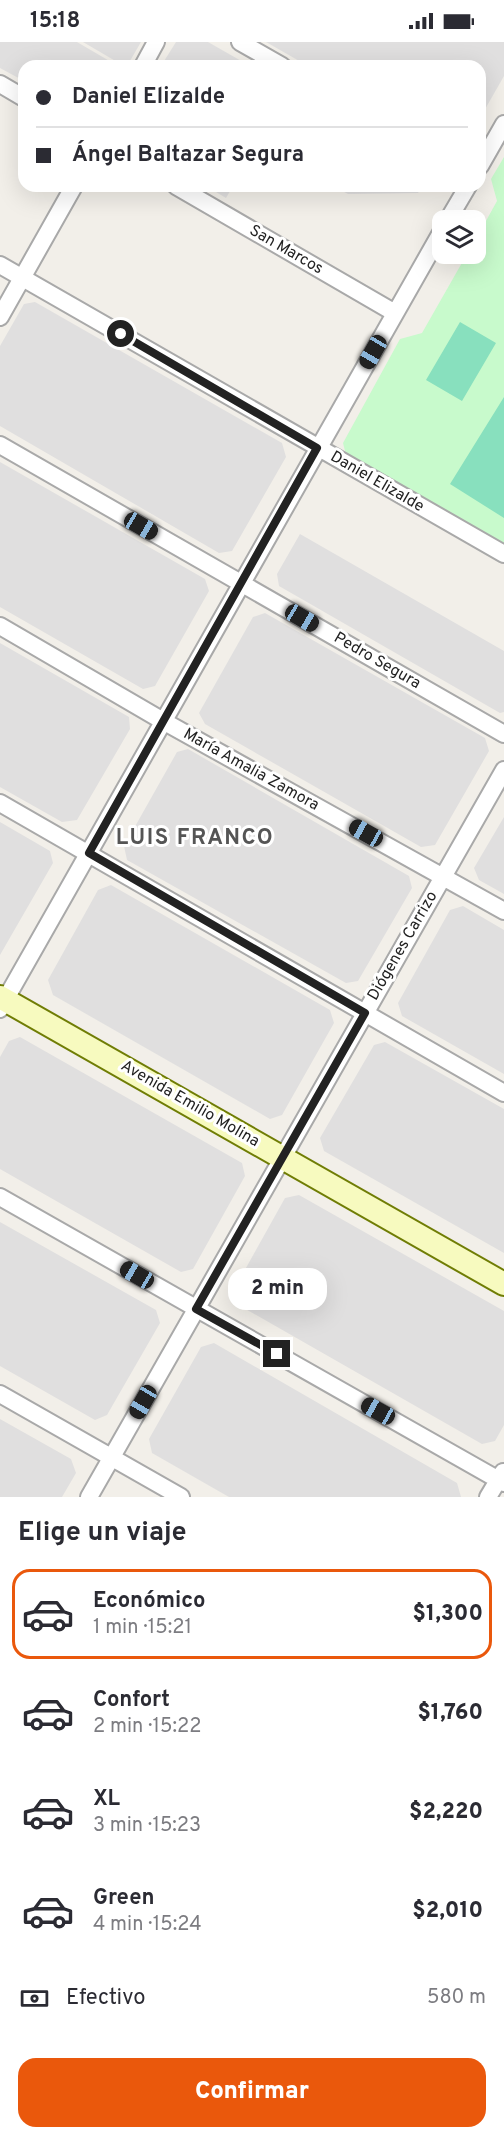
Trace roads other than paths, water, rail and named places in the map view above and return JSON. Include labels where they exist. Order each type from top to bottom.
[{"type":"street","points":[[146,60],[156,42]]},
{"type":"street","points":[[240,42],[272,60]]},
{"type":"street","points":[[0,84],[18,94]]},
{"type":"street","points":[[486,156],[504,124]]},
{"type":"street","points":[[0,317],[71,192]]},
{"type":"street","name":"San Marcos","points":[[186,192],[395,314]]},
{"type":"street","points":[[454,210],[464,192]]},
{"type":"street","points":[[2,1002],[432,249]]},
{"type":"street","name":"Daniel Elizalde","points":[[0,265],[504,554]]},
{"type":"street","name":"Pedro Segura","points":[[0,445],[504,734]]},
{"type":"street","name":"María Amalia Zamora","points":[[0,626],[163,721],[504,911]]},
{"type":"street","name":"Diógenes Carrizo","points":[[89,1497],[504,770]]},
{"type":"street","points":[[0,803],[504,1093]]},
{"type":"street","name":"Avenida Emilio Molina","points":[[2,1002],[283,1157],[504,1284]]},
{"type":"street","points":[[0,1197],[196,1309],[502,1477],[489,1497]]},
{"type":"street","points":[[0,1394],[181,1497]]},
{"type":"district","name":"LUIS FRANCO","points":[[195,838]]}]
